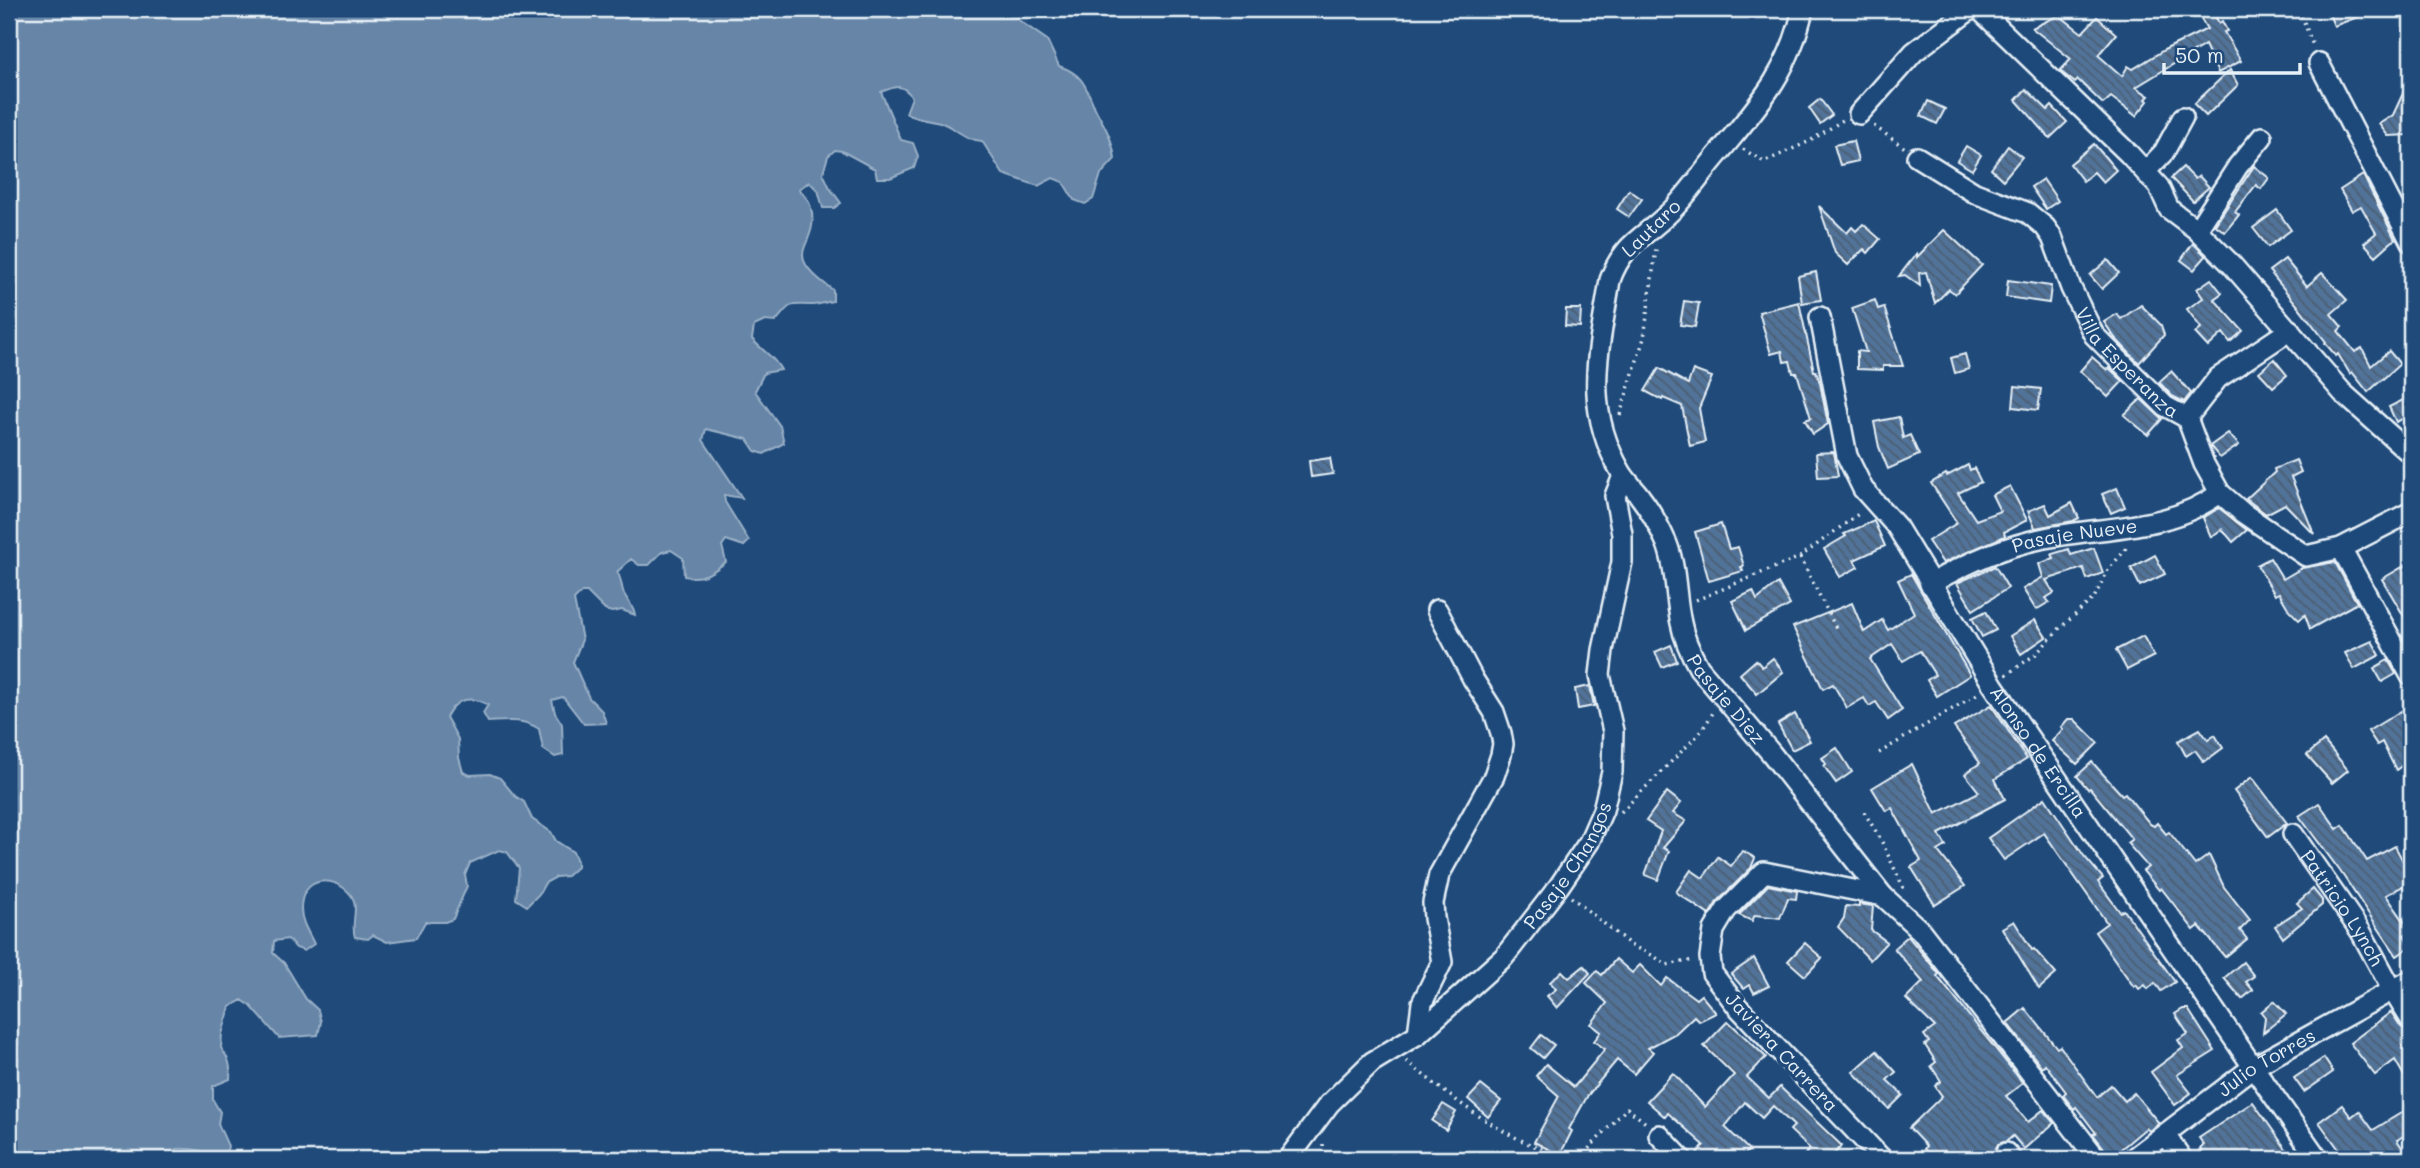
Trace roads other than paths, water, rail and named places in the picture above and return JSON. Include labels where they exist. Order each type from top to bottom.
[{"type":"street","name":"Lautaro","points":[[1623,476],[1605,439],[1595,376],[1610,280],[1620,256],[1629,245],[1669,214],[1747,122],[1775,82],[1794,40],[1803,9]]},
{"type":"street","points":[[1858,114],[1914,52],[1971,9]]},
{"type":"street","points":[[1979,9],[2088,111],[2146,171],[2159,187],[2169,209],[2197,230],[2343,393],[2411,454]]},
{"type":"street","points":[[2319,63],[2411,241]]},
{"type":"street","points":[[2146,171],[2164,152],[2183,117]]},
{"type":"street","points":[[2197,230],[2238,166],[2263,138]]},
{"type":"street","name":"Villa Esperanza","points":[[1917,157],[1975,193],[2036,218],[2052,237],[2071,288],[2094,335],[2165,406],[2187,418],[2204,464],[2220,492],[2243,513],[2306,556],[2341,548],[2411,512]]},
{"type":"street","points":[[2411,221],[2411,241]]},
{"type":"street","name":"Alonso de Ercilla","points":[[1820,317],[1847,456],[1863,489],[1897,527],[1993,685],[2318,1159]]},
{"type":"street","points":[[2187,418],[2218,378],[2290,331]]},
{"type":"street","name":"Pasaje Diez","points":[[1623,476],[1651,511],[1668,547],[1677,587],[1678,607],[1691,654],[1709,682],[1772,753],[1883,895]]},
{"type":"street","name":"Pasaje Changos","points":[[1288,1159],[1329,1104],[1372,1062],[1418,1034],[1504,957],[1559,886],[1597,826],[1612,772],[1613,731],[1600,675],[1622,562],[1622,534],[1615,496],[1623,476]]},
{"type":"street","name":"Pasaje Nueve","points":[[1930,584],[1974,560],[2021,544],[2150,523],[2181,515],[2220,492]]},
{"type":"street","points":[[2341,548],[2411,677]]},
{"type":"street","points":[[1418,1034],[1422,1003],[1442,962],[1433,903],[1439,875],[1494,776],[1503,744],[1494,712],[1473,679],[1437,610]]},
{"type":"street","name":"Patricio Lynch","points":[[2293,834],[2361,932],[2411,1020]]},
{"type":"street","name":"Javiera Carrera","points":[[1882,1159],[1737,1006],[1712,973],[1710,957],[1714,930],[1726,910],[1763,872],[1883,895]]},
{"type":"street","points":[[1883,895],[1921,931],[2097,1159]]},
{"type":"street","name":"Julio Torres","points":[[2132,1159],[2253,1067],[2411,980]]},
{"type":"street","points":[[1660,1135],[1682,1159]]},
{"type":"street","points":[[2165,1135],[2182,1159]]},
{"type":"water","points":[[9,9],[1021,9],[1017,19],[1047,40],[1059,66],[1075,74],[1084,84],[1109,135],[1114,152],[1115,159],[1101,174],[1093,199],[1085,204],[1074,200],[1063,182],[1053,178],[1038,186],[1003,174],[982,141],[970,138],[940,122],[906,113],[912,97],[905,89],[895,87],[881,92],[901,140],[913,143],[918,156],[914,168],[890,178],[877,178],[875,169],[842,151],[835,150],[828,156],[823,173],[841,203],[834,208],[823,208],[818,190],[809,182],[799,189],[811,208],[812,222],[803,257],[806,266],[833,290],[833,301],[815,305],[792,305],[775,322],[765,321],[754,326],[752,339],[781,370],[764,373],[755,391],[780,426],[784,443],[764,454],[755,451],[747,439],[706,429],[703,440],[742,498],[724,495],[725,502],[749,541],[744,546],[726,540],[722,546],[726,562],[711,572],[696,577],[684,576],[683,558],[671,550],[662,552],[649,565],[639,565],[631,559],[617,572],[635,615],[622,610],[605,610],[587,592],[582,592],[574,600],[582,640],[573,662],[589,698],[602,711],[606,723],[584,724],[563,697],[552,700],[555,713],[562,724],[563,755],[555,757],[543,749],[539,729],[527,723],[488,722],[483,713],[488,705],[475,700],[459,702],[446,717],[458,739],[463,772],[470,775],[490,774],[500,778],[515,796],[524,802],[532,819],[573,852],[577,867],[567,876],[556,877],[545,883],[527,906],[516,899],[519,868],[507,852],[499,850],[470,863],[465,875],[467,886],[453,919],[445,922],[425,922],[416,938],[387,942],[373,935],[368,939],[355,937],[354,900],[344,888],[327,881],[312,885],[302,898],[301,914],[314,944],[304,951],[296,948],[288,939],[274,941],[273,953],[284,963],[306,999],[318,1010],[321,1022],[318,1035],[279,1038],[251,1006],[242,1000],[230,1007],[221,1048],[229,1062],[230,1079],[213,1086],[213,1100],[220,1112],[218,1124],[228,1146],[226,1154],[216,1158],[202,1151],[176,1149],[174,1159],[9,1159]]}]
